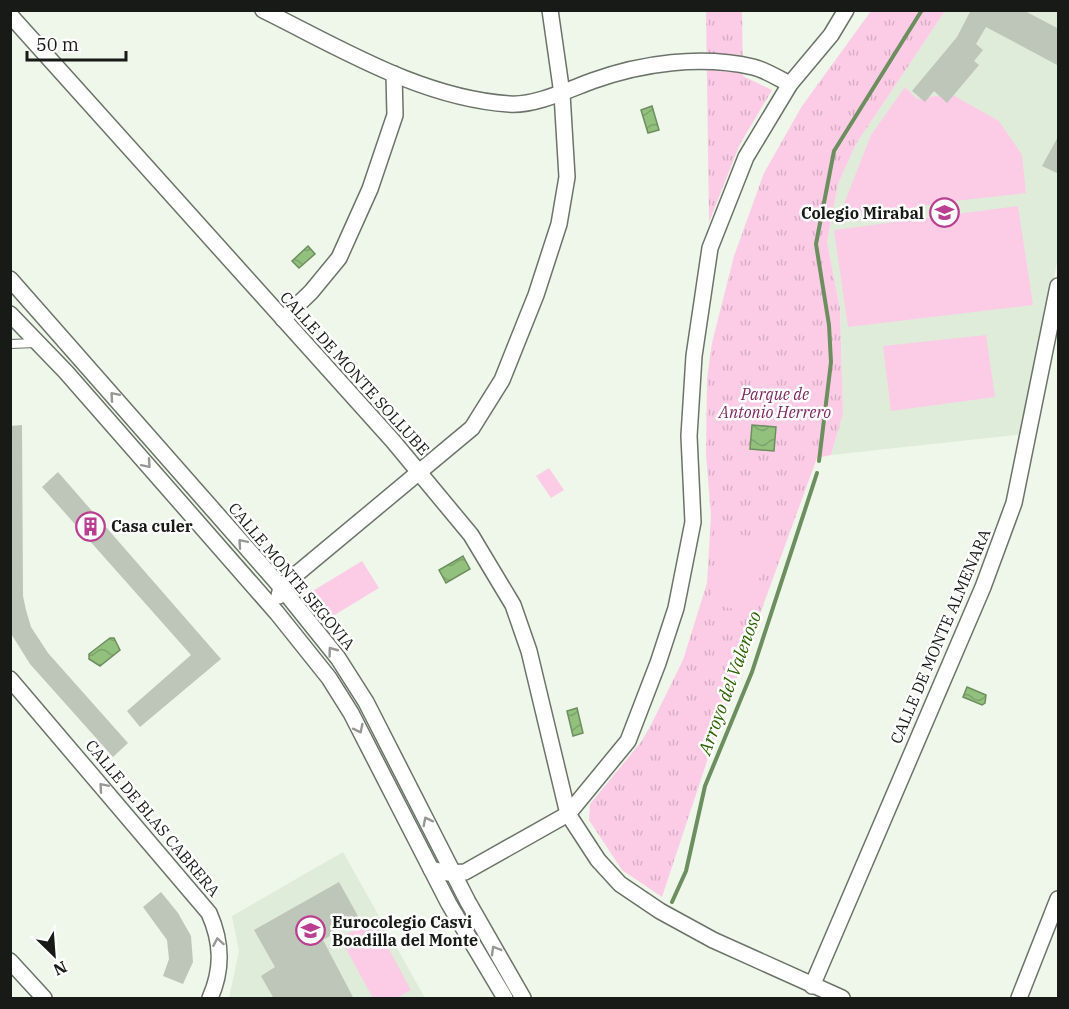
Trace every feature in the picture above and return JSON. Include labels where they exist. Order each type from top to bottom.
[{"type":"street","points":[[263,10],[394,74],[458,96],[511,105],[562,94],[636,69],[705,60],[755,67],[790,84]]},
{"type":"street","points":[[252,585],[281,586],[420,473],[472,428],[502,380],[536,295],[559,224],[567,177],[562,94],[550,10]]},
{"type":"street","points":[[449,904],[459,876],[568,814],[628,741],[676,608],[693,522],[689,436],[694,356],[710,248],[746,157],[790,84],[831,35],[846,10]]},
{"type":"street","name":"CALLE DE MONTE SOLLUBE","points":[[10,15],[420,473],[471,535],[513,605],[529,651],[568,814],[597,860],[620,884],[660,911],[713,940],[842,999]]},
{"type":"street","points":[[283,319],[311,292],[339,258],[370,189],[394,115],[394,74]]},
{"type":"street","name":"CALLE MONTE SEGOVIA","points":[[10,279],[281,586],[338,658],[366,702],[523,999]]},
{"type":"street","name":"CALLE DE MONTE ALMENARA","points":[[812,986],[983,587],[1014,502],[1059,286]]},
{"type":"street","points":[[10,314],[66,372],[305,646],[351,713],[449,904],[505,999]]},
{"type":"street","points":[[277,613],[281,586]]},
{"type":"street","name":"CALLE DE BLAS CABRERA","points":[[10,679],[202,902],[215,925],[220,951],[218,976],[210,999]]},
{"type":"street","points":[[431,869],[459,876]]},
{"type":"street","points":[[1019,999],[1059,899]]},
{"type":"street","points":[[14,969],[44,999]]},
{"type":"lane","points":[[10,344],[37,343]]},
{"type":"shaded area","name":"Colegio Mirabal","points":[[945,11],[1058,11],[1058,257],[1024,434],[831,455],[843,414],[840,307],[827,242],[838,184],[856,144]]},
{"type":"shaded area","name":"Eurocolegio Casvi Boadilla del Monte","points":[[343,852],[425,998],[229,998],[239,951],[232,916]]},
{"type":"green space","points":[[706,11],[742,11],[743,76],[772,90],[740,144],[709,222]]},
{"type":"green space","name":"Parque de Antonio Herrero","points":[[871,11],[945,11],[856,144],[838,184],[827,242],[840,308],[843,414],[831,455],[817,458],[714,740],[662,897],[622,870],[589,820],[590,804],[641,742],[651,725],[683,660],[707,583],[711,516],[706,455],[707,378],[712,343],[734,256],[764,173],[802,106]]},
{"type":"green space","points":[[905,87],[917,99],[951,94],[999,121],[1022,155],[1026,193],[945,202],[837,222],[871,135]]},
{"type":"green space","points":[[1018,206],[1033,305],[848,327],[834,230]]},
{"type":"green space","points":[[986,335],[995,397],[891,411],[883,346]]},
{"type":"green space","points":[[549,468],[564,490],[551,498],[536,476]]},
{"type":"green space","points":[[725,531],[772,542],[761,578],[755,577],[746,612],[709,603]]},
{"type":"green space","points":[[362,561],[379,588],[328,619],[311,592]]},
{"type":"green space","points":[[373,920],[411,990],[396,998],[373,998],[340,938]]},
{"type":"water","points":[[652,106],[659,130],[648,133],[641,110]]},
{"type":"water","points":[[308,246],[315,254],[299,268],[292,261]]},
{"type":"water","points":[[752,425],[776,427],[774,451],[750,449]]},
{"type":"water","points":[[463,556],[470,569],[446,583],[439,570]]},
{"type":"water","points":[[110,638],[114,638],[120,650],[100,666],[89,659],[89,654]]},
{"type":"water","points":[[967,687],[986,695],[985,703],[982,705],[963,697]]},
{"type":"water","points":[[577,708],[583,733],[573,736],[567,711]]},
{"type":"building","points":[[971,10],[1023,10],[1059,29],[1059,66],[986,27],[976,44],[983,50],[974,61],[979,65],[947,103],[934,91],[925,102],[912,91],[957,37]]},
{"type":"building","points":[[1059,135],[1059,174],[1042,166]]},
{"type":"building","points":[[22,425],[23,596],[26,610],[31,627],[48,653],[128,743],[113,757],[30,664],[10,632],[10,426]]},
{"type":"building","points":[[58,472],[221,659],[140,727],[127,711],[191,655],[42,487]]},
{"type":"building","points":[[339,882],[358,916],[330,932],[332,935],[323,940],[354,999],[274,999],[261,976],[275,967],[254,930]]},
{"type":"building","points":[[161,892],[178,913],[191,936],[193,962],[183,984],[163,976],[169,959],[167,940],[143,907]]},
{"type":"waterway","name":"Arroyo del Valenoso","points":[[819,461],[831,362],[829,325],[816,244],[834,151],[922,10]]},
{"type":"waterway","name":"Arroyo del Valenoso","points":[[672,902],[686,871],[705,786],[752,672],[817,473]]},
{"type":"place","name":"Colegio Mirabal","points":[[945,213]]},
{"type":"place","name":"Casa culer","points":[[90,526]]},
{"type":"place","name":"Eurocolegio Casvi Boadilla del Monte","points":[[311,931]]}]
